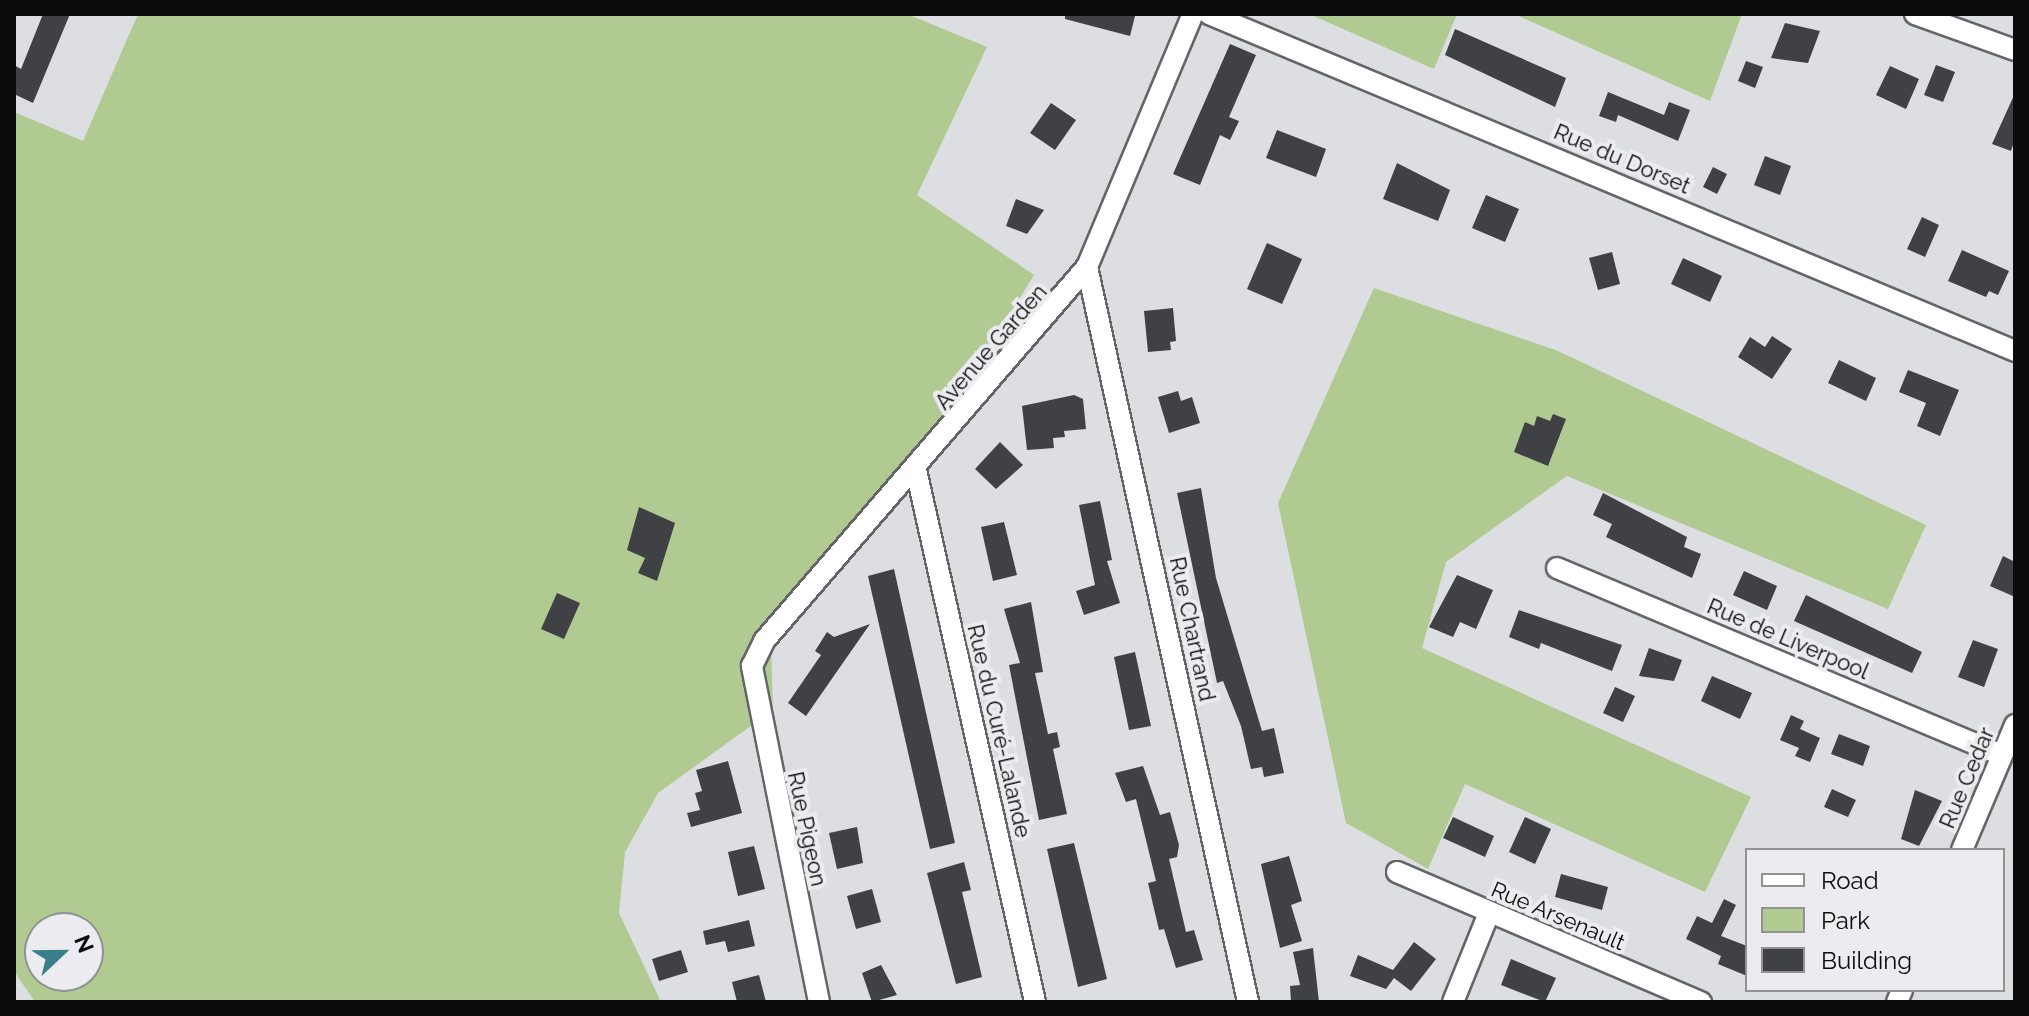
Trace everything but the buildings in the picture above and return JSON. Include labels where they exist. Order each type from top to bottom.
[{"type":"street","name":"Avenue Garden","points":[[752,666],[764,641],[916,470],[1087,267],[1193,14]]},
{"type":"street","name":"Rue du Dorset","points":[[1209,14],[2015,351]]},
{"type":"street","points":[[1915,14],[2015,50]]},
{"type":"street","name":"Rue Chartrand","points":[[1087,267],[1248,1002]]},
{"type":"street","name":"Rue du Curé-Lalande","points":[[916,470],[1035,1002]]},
{"type":"street","name":"Rue de Liverpool","points":[[1557,568],[2001,755]]},
{"type":"street","name":"Rue Pigeon","points":[[752,666],[819,1002]]},
{"type":"street","name":"Rue Cedar","points":[[1963,848],[2015,725]]},
{"type":"street","name":"Rue Arsenault","points":[[1397,872],[1701,1002]]},
{"type":"street","points":[[1453,1002],[1489,913]]},
{"type":"green space","points":[[138,14],[907,14],[987,47],[917,195],[1034,275],[954,404],[925,473],[771,647],[773,710],[658,793],[625,852],[619,913],[661,1002],[35,1002],[28,992],[104,992],[104,912],[24,912],[24,986],[14,971],[14,112],[83,141]]},
{"type":"green space","points":[[1309,14],[1457,14],[1434,69]]},
{"type":"green space","points":[[1514,14],[1742,14],[1710,101]]},
{"type":"green space","points":[[1374,288],[1558,351],[1926,525],[1888,609],[1567,476],[1446,562],[1422,648],[1751,797],[1705,892],[1465,784],[1428,869],[1346,823],[1278,503]]}]
